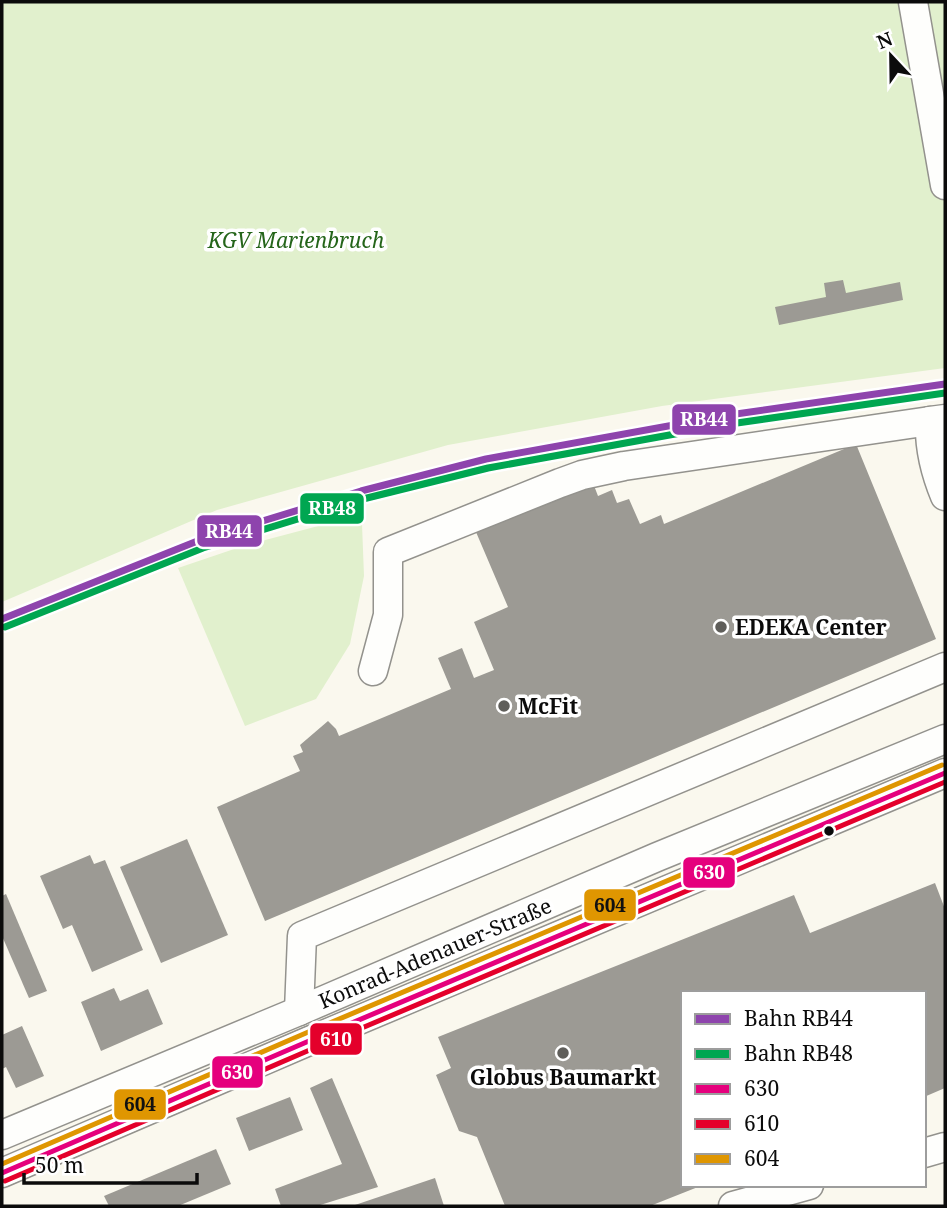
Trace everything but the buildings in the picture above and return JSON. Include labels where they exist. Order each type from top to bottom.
[{"type":"street","points":[[913,2],[945,185]]},
{"type":"street","points":[[373,671],[388,615],[388,552],[582,475],[624,466],[938,420],[930,442],[945,495]]},
{"type":"street","points":[[299,1011],[302,936],[945,667]]},
{"type":"street","name":"Konrad-Adenauer-Straße","points":[[2,1135],[657,857],[945,739]]},
{"type":"street","name":"Konrad-Adenauer-Straße","points":[[2,1173],[945,773]]},
{"type":"street","points":[[926,1152],[945,1147]]},
{"type":"street","points":[[733,1206],[802,1187]]},
{"type":"green space","name":"KGV Marienbruch","points":[[2,2],[945,2],[945,368],[662,406],[448,445],[217,510],[2,602]]},
{"type":"green space","points":[[356,516],[362,524],[364,576],[350,644],[316,699],[245,726],[178,568],[243,546]]},
{"type":"rail line","name":"RB44","points":[[2,619],[200,540],[361,491],[486,459],[729,415],[945,384]]},
{"type":"rail line","name":"RB48","points":[[5,627],[203,548],[363,499],[488,468],[730,424],[945,393]]},
{"type":"transit line","name":"604","points":[[2,1164],[942,765]]},
{"type":"transit line","name":"630","points":[[2,1173],[945,773]]},
{"type":"transit line","name":"610","points":[[5,1181],[945,782]]},
{"type":"place","name":"EDEKA Center","points":[[721,627]]},
{"type":"place","name":"McFit","points":[[504,706]]},
{"type":"place","name":"Globus Baumarkt","points":[[563,1053]]}]
